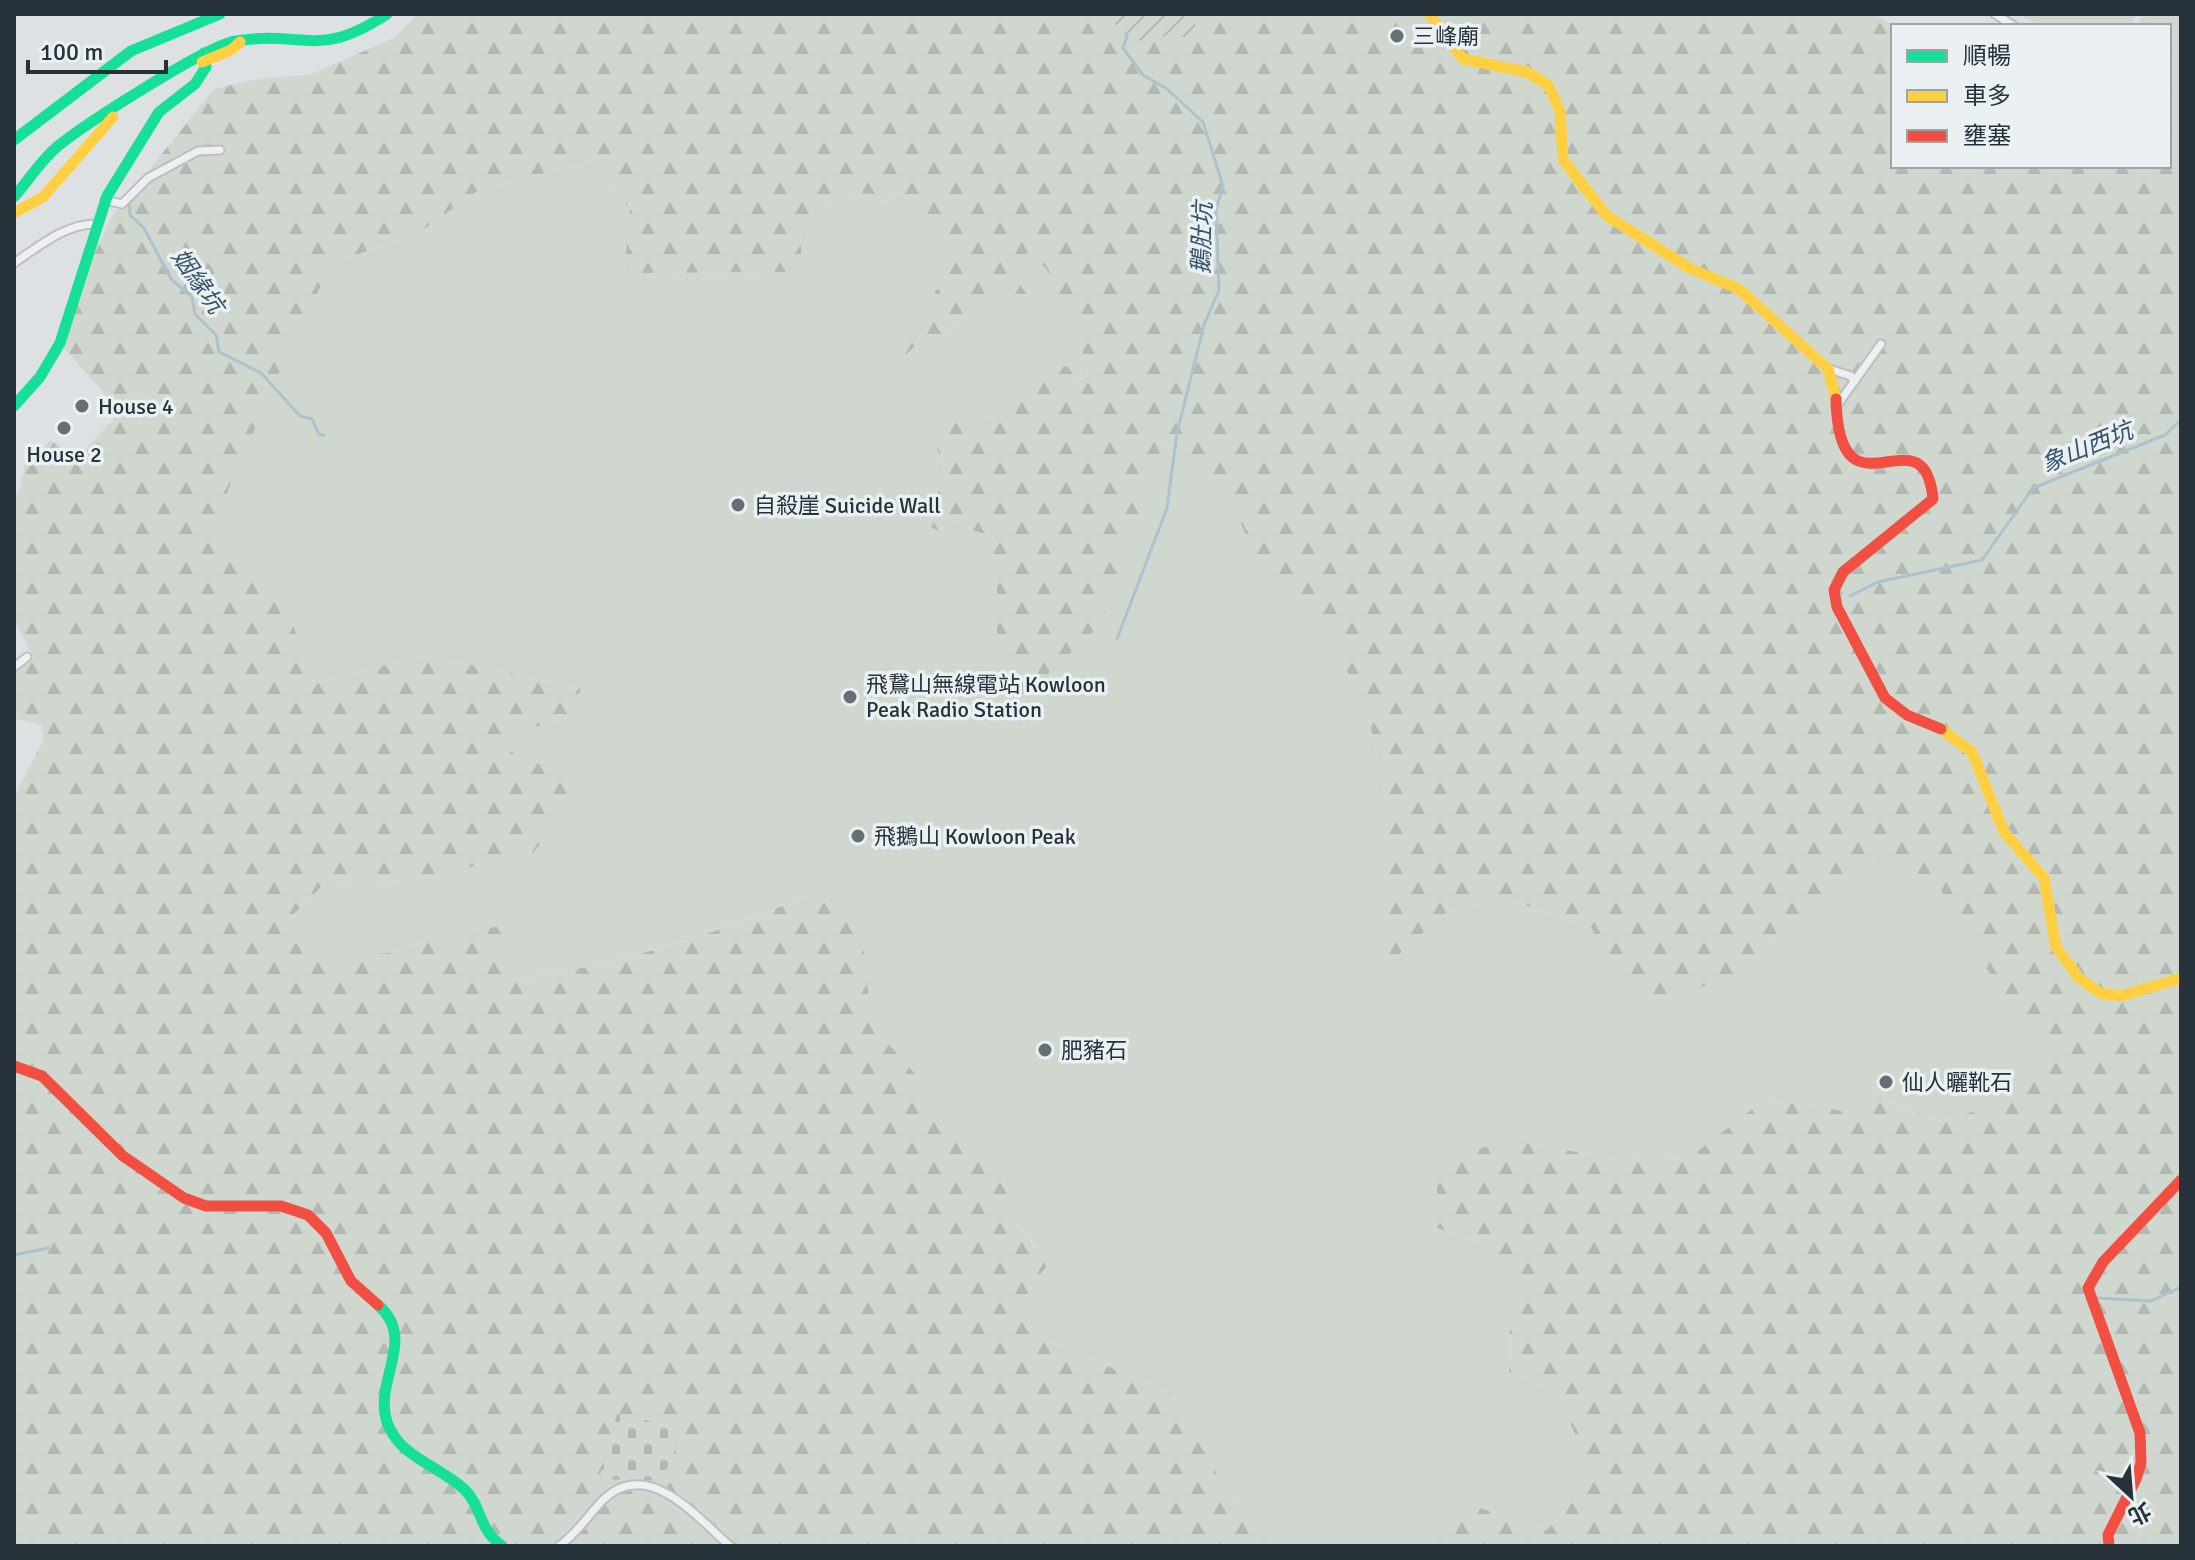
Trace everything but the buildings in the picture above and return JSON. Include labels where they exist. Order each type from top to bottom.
[{"type":"street","points":[[16,140],[85,83],[131,51],[220,14]]},
{"type":"street","points":[[14,197],[57,147],[227,42],[275,41],[315,45],[336,42],[362,33],[387,14]]},
{"type":"street","points":[[1429,14],[1463,59],[1527,72],[1548,85],[1560,111],[1563,160],[1607,216],[1691,269],[1739,289],[1828,369],[1834,383],[1837,432],[1843,448],[1855,460],[1883,466],[1909,459],[1920,464],[1931,477],[1933,499],[1836,581],[1837,607],[1885,698],[1907,718],[1959,738],[1972,752],[2003,831],[2044,878],[2051,905],[2053,947],[2081,980],[2099,993],[2115,996],[2181,978]]},
{"type":"street","points":[[14,406],[40,377],[60,343],[85,274],[95,224],[105,200],[141,135],[162,109],[195,84],[205,56]]},
{"type":"street","points":[[14,213],[43,197],[120,109]]},
{"type":"street","points":[[105,200],[122,204],[148,178],[198,151],[220,150]]},
{"type":"street","points":[[44,161],[54,158],[60,161],[64,169],[62,178]]},
{"type":"street","points":[[14,263],[65,230],[80,224],[95,224]]},
{"type":"street","points":[[1836,407],[1881,344]]},
{"type":"street","points":[[1828,369],[1851,376],[1854,382]]},
{"type":"street","points":[[14,667],[27,657]]},
{"type":"street","points":[[14,1066],[40,1072],[114,1149],[198,1203],[220,1208],[258,1203],[290,1208],[312,1217],[322,1227],[351,1280],[393,1320],[397,1337],[385,1401],[393,1435],[417,1458],[468,1493],[483,1530],[502,1546]]},
{"type":"street","points":[[2109,1546],[2108,1535],[2141,1463],[2140,1433],[2088,1288],[2103,1262],[2181,1180]]},
{"type":"street","points":[[559,1546],[612,1493],[641,1484],[656,1487],[675,1497],[730,1546]]},
{"type":"green space","points":[[418,14],[1874,14],[1891,24],[1891,168],[2171,168],[2171,24],[2137,24],[2143,14],[2181,14],[2181,1546],[1418,1546],[1471,1505],[1547,1530],[1594,1479],[1557,1392],[1509,1372],[1510,1318],[1520,1291],[1478,1242],[1437,1228],[1437,1169],[1503,1138],[1619,1160],[1689,1158],[1761,1102],[1807,1104],[1846,1112],[1881,1099],[1939,1121],[2020,1099],[2055,1052],[1995,983],[1942,892],[1895,856],[1819,896],[1739,971],[1649,1010],[1607,970],[1592,929],[1504,898],[1445,913],[1383,969],[1387,806],[1369,719],[1328,630],[1263,572],[1235,511],[1164,440],[1100,626],[1021,699],[997,640],[997,580],[991,535],[974,531],[955,520],[940,531],[929,527],[944,470],[932,434],[949,423],[1004,416],[1019,390],[1051,363],[1068,367],[1077,380],[1088,377],[1081,343],[1064,320],[1054,279],[1033,253],[1000,257],[1029,297],[987,291],[946,336],[927,335],[898,362],[896,352],[960,254],[913,196],[902,193],[882,204],[881,197],[858,194],[826,212],[827,201],[815,198],[811,226],[800,233],[803,272],[624,273],[630,209],[591,161],[479,190],[413,237],[333,262],[294,339],[213,525],[256,585],[289,614],[315,684],[416,657],[485,667],[581,689],[566,718],[487,742],[589,785],[533,853],[408,881],[325,883],[288,920],[304,957],[388,953],[446,935],[505,925],[509,981],[627,957],[704,935],[817,891],[862,936],[872,1026],[919,1078],[949,1137],[996,1158],[1015,1218],[1047,1266],[1033,1283],[1022,1307],[1035,1335],[1185,1399],[1223,1488],[1287,1546],[14,1546],[14,797],[43,741],[42,725],[14,718],[14,670],[34,658],[14,620],[14,499],[20,490],[25,463],[32,465],[50,440],[78,457],[120,412],[60,343],[85,274],[112,216],[214,89],[263,78],[309,75],[394,38]]},
{"type":"green space","points":[[1110,14],[1195,14],[1195,39],[1173,35],[1134,41],[1119,31]]},
{"type":"green space","points":[[2020,14],[2138,14],[2130,24],[2037,24]]},
{"type":"green space","points":[[591,161],[630,209],[624,273],[802,272],[800,233],[811,226],[815,198],[827,201],[826,211],[859,194],[882,197],[883,204],[902,193],[913,196],[960,254],[896,352],[898,361],[927,335],[947,336],[987,290],[1028,297],[1000,256],[1033,253],[1054,279],[1064,320],[1081,343],[1088,377],[1019,390],[1004,416],[949,423],[932,435],[944,470],[929,527],[940,531],[955,520],[974,531],[991,534],[997,580],[1100,626],[1164,440],[1235,511],[1263,572],[1328,630],[1369,719],[1387,806],[1384,968],[1445,913],[1504,898],[1592,929],[1607,970],[1739,971],[1819,896],[1895,856],[1942,892],[1995,983],[2055,1052],[2021,1099],[1939,1121],[1882,1099],[1846,1113],[1807,1104],[1761,1102],[1690,1158],[1619,1160],[1503,1138],[1437,1228],[1478,1242],[1520,1291],[1510,1318],[1509,1372],[1557,1392],[1594,1479],[1547,1530],[1471,1505],[1418,1546],[1287,1546],[1223,1488],[1185,1399],[1035,1335],[1022,1307],[1033,1283],[1035,1246],[1015,1218],[996,1158],[949,1137],[919,1078],[872,1026],[862,936],[817,891],[704,935],[627,957],[508,981],[505,925],[446,935],[388,953],[304,958],[288,920],[325,883],[408,881],[486,742],[566,718],[581,689],[485,667],[416,657],[315,684],[289,614],[256,585],[213,525],[294,339],[333,262],[413,237],[479,190]]},
{"type":"green space","points":[[617,1414],[685,1429],[661,1481],[599,1479]]},
{"type":"waterway","name":"鵝肚坑","points":[[1117,639],[1167,508],[1177,433],[1204,325],[1219,290],[1216,209],[1223,186],[1203,122],[1167,89],[1143,75],[1123,48],[1127,36]]},
{"type":"waterway","name":"姻緣坑","points":[[129,199],[130,215],[144,228],[171,279],[192,297],[195,314],[216,335],[219,352],[261,373],[300,416],[312,419],[319,435],[324,435]]},
{"type":"waterway","name":"象山西坑","points":[[1850,596],[1878,582],[1982,560],[2033,488],[2165,435],[2181,420]]},
{"type":"waterway","points":[[14,1255],[48,1248]]},
{"type":"waterway","points":[[2097,1298],[2151,1301],[2181,1287]]},
{"type":"traffic: fast","points":[[14,140],[131,51],[220,14]]},
{"type":"traffic: fast","points":[[14,197],[58,146],[118,105],[200,56],[236,41],[327,40],[363,28],[387,14]]},
{"type":"traffic: fast","points":[[14,406],[40,377],[60,343],[107,196],[159,112],[195,84],[206,67],[204,53]]},
{"type":"traffic: fast","points":[[378,1305],[389,1318],[394,1332],[395,1346],[384,1407],[393,1435],[411,1453],[465,1490],[488,1532],[502,1546]]},
{"type":"traffic: slow","points":[[1429,14],[1463,59],[1527,72],[1548,85],[1560,111],[1563,160],[1607,216],[1691,269],[1739,289],[1828,369],[1836,399]]},
{"type":"traffic: slow","points":[[202,62],[231,50],[240,42]]},
{"type":"traffic: slow","points":[[14,213],[43,197],[113,117]]},
{"type":"traffic: slow","points":[[1941,729],[1972,752],[2004,832],[2044,878],[2056,947],[2079,978],[2100,993],[2120,996],[2181,978]]},
{"type":"traffic: jam","points":[[1836,399],[1841,437],[1851,456],[1866,463],[1914,462],[1926,473],[1933,499],[1843,572],[1834,590],[1837,607],[1885,698],[1907,715],[1941,729]]},
{"type":"traffic: jam","points":[[14,1066],[42,1076],[123,1156],[184,1198],[206,1206],[281,1206],[308,1215],[326,1233],[351,1281],[378,1305]]},
{"type":"traffic: jam","points":[[2109,1546],[2108,1535],[2141,1463],[2140,1433],[2088,1288],[2103,1262],[2181,1180]]},
{"type":"place","name":"三峰廟","points":[[1397,36]]},
{"type":"place","name":"House 4","points":[[82,406]]},
{"type":"place","name":"House 2","points":[[64,428]]},
{"type":"place","name":"自殺崖 Suicide Wall","points":[[738,505]]},
{"type":"place","name":"飛鵞山無線電站 Kowloon Peak Radio Station","points":[[850,697]]},
{"type":"place","name":"飛鵝山 Kowloon Peak","points":[[858,836]]},
{"type":"place","name":"肥豬石","points":[[1045,1050]]},
{"type":"place","name":"仙人曬靴石","points":[[1886,1082]]}]
